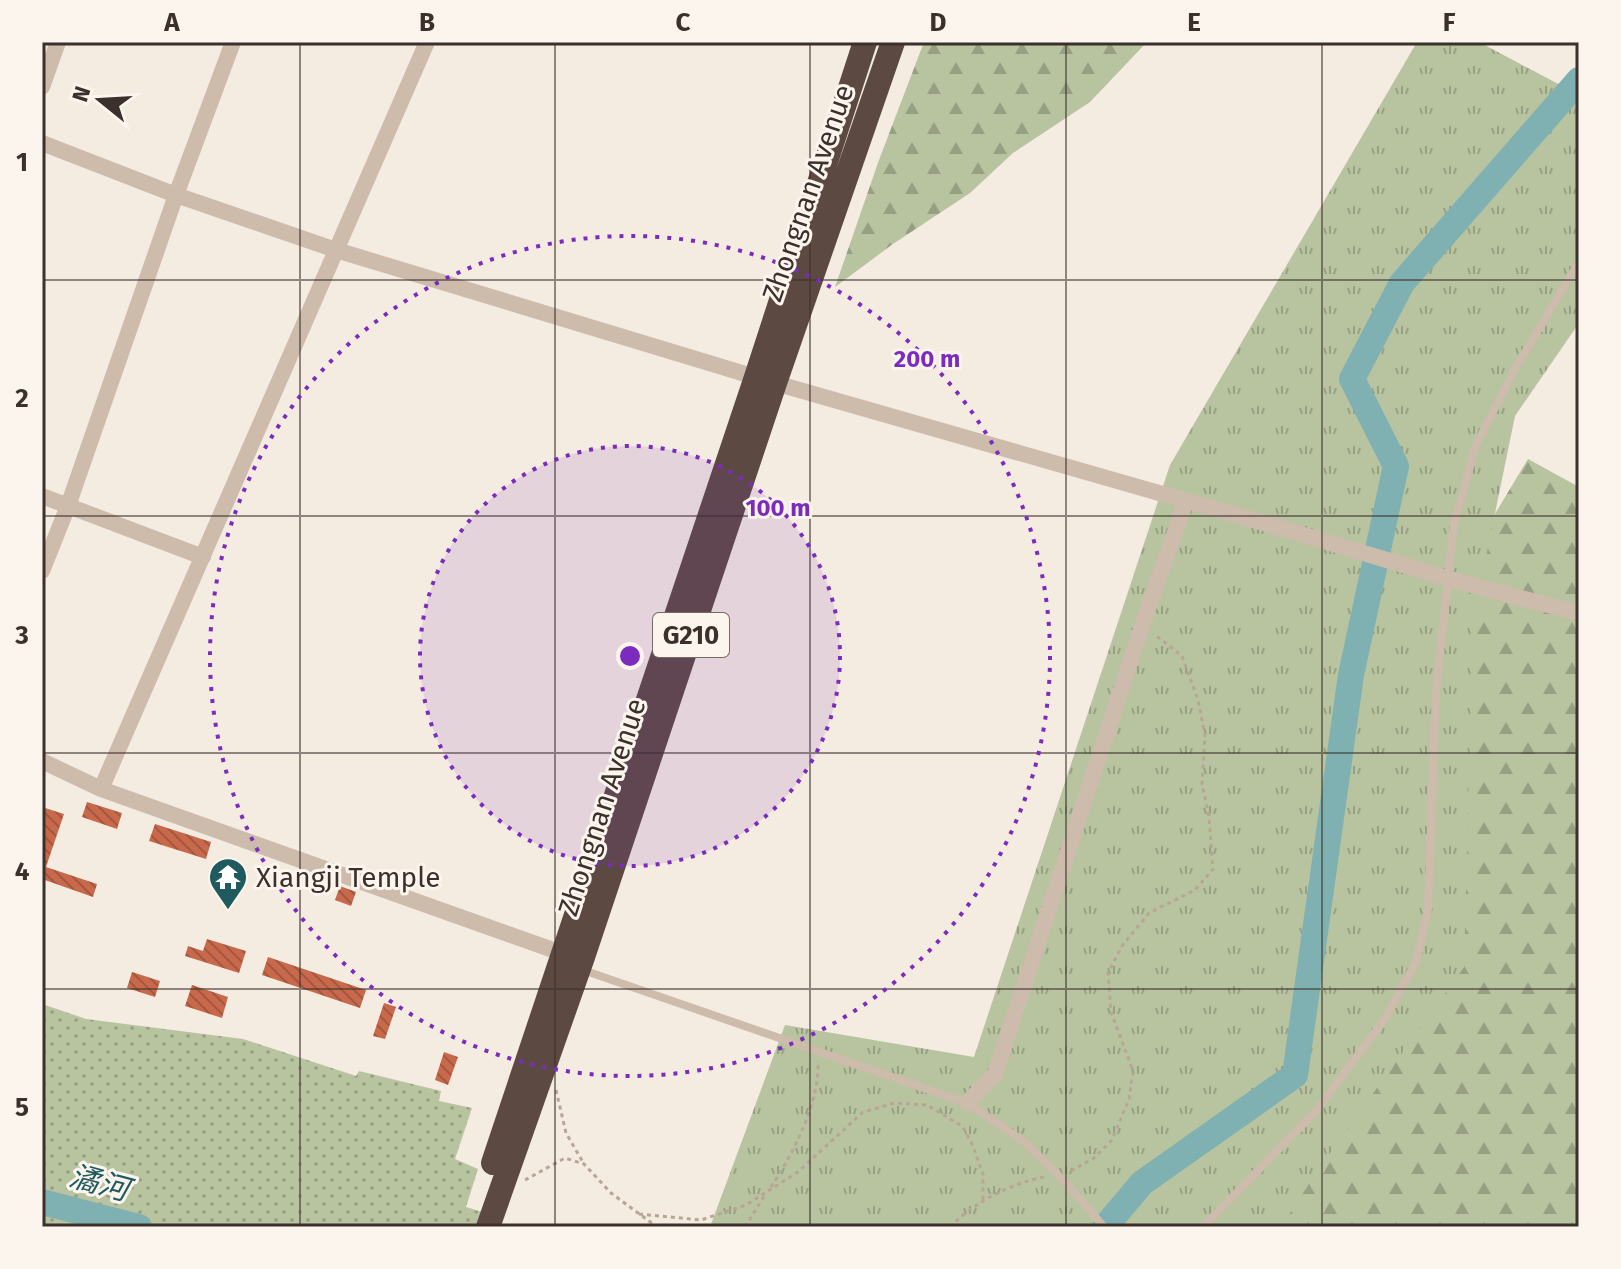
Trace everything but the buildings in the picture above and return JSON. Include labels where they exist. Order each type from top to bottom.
[{"type":"highway","name":"Zhongnan Avenue","points":[[488,1227],[766,380],[865,42]]},
{"type":"highway","name":"Zhongnan Avenue","points":[[766,380],[893,42]]},
{"type":"highway","name":"Zhongnan Avenue","points":[[473,1227],[529,1052],[575,961]]},
{"type":"street","points":[[42,87],[58,42]]},
{"type":"street","points":[[42,571],[233,42]]},
{"type":"street","points":[[101,789],[427,42]]},
{"type":"street","points":[[42,143],[176,195],[336,250],[766,380],[1453,580],[1579,613]]},
{"type":"street","points":[[42,496],[203,557]]},
{"type":"street","points":[[967,1103],[995,1074],[1186,501]]},
{"type":"street","points":[[42,761],[101,789],[575,961]]},
{"type":"lane","points":[[1203,1227],[1317,1110],[1386,1017],[1416,962],[1428,909],[1436,690],[1453,580],[1454,524],[1476,445],[1516,367],[1579,262]]},
{"type":"lane","points":[[575,961],[816,1051],[967,1103],[1026,1143],[1104,1227]]},
{"type":"path","points":[[950,1227],[964,1213],[1002,1190],[1073,1170],[1094,1158],[1112,1140],[1129,1099],[1133,1071],[1111,1012],[1108,973],[1122,946],[1149,913],[1195,890],[1213,869],[1209,817],[1202,784],[1205,735],[1198,700],[1182,656],[1142,626]]},
{"type":"path","points":[[745,1227],[788,1163],[802,1130],[818,1065],[816,1051]]},
{"type":"path","points":[[555,1086],[566,1133],[584,1164],[611,1193],[657,1227]]},
{"type":"path","points":[[639,1214],[701,1220],[746,1205],[798,1172],[863,1112],[895,1103],[927,1105],[962,1126],[983,1174],[983,1202]]},
{"type":"path","points":[[520,1184],[565,1158],[584,1164]]},
{"type":"green space","points":[[924,42],[1147,42],[1090,102],[1013,153],[970,193],[835,287],[879,160]]},
{"type":"green space","points":[[1417,42],[1479,42],[1579,95],[1579,323],[1515,416],[1473,620],[1464,967],[1320,1167],[1281,1227],[710,1227],[785,1025],[974,1057],[1170,465]]},
{"type":"green space","points":[[1528,459],[1579,487],[1579,1227],[1239,1227],[1472,552]]},
{"type":"green space","points":[[42,1004],[86,1019],[243,1039],[356,1076],[359,1071],[441,1091],[439,1101],[472,1108],[455,1159],[478,1169],[466,1207],[492,1215],[488,1227],[42,1227]]},
{"type":"waterway","points":[[1105,1227],[1142,1183],[1295,1075],[1351,675],[1396,466],[1352,379],[1402,283],[1579,80]]},
{"type":"waterway","name":"潏河","points":[[42,1202],[139,1227]]},
{"type":"place","name":"Xiangji Temple","points":[[228,911]]}]
